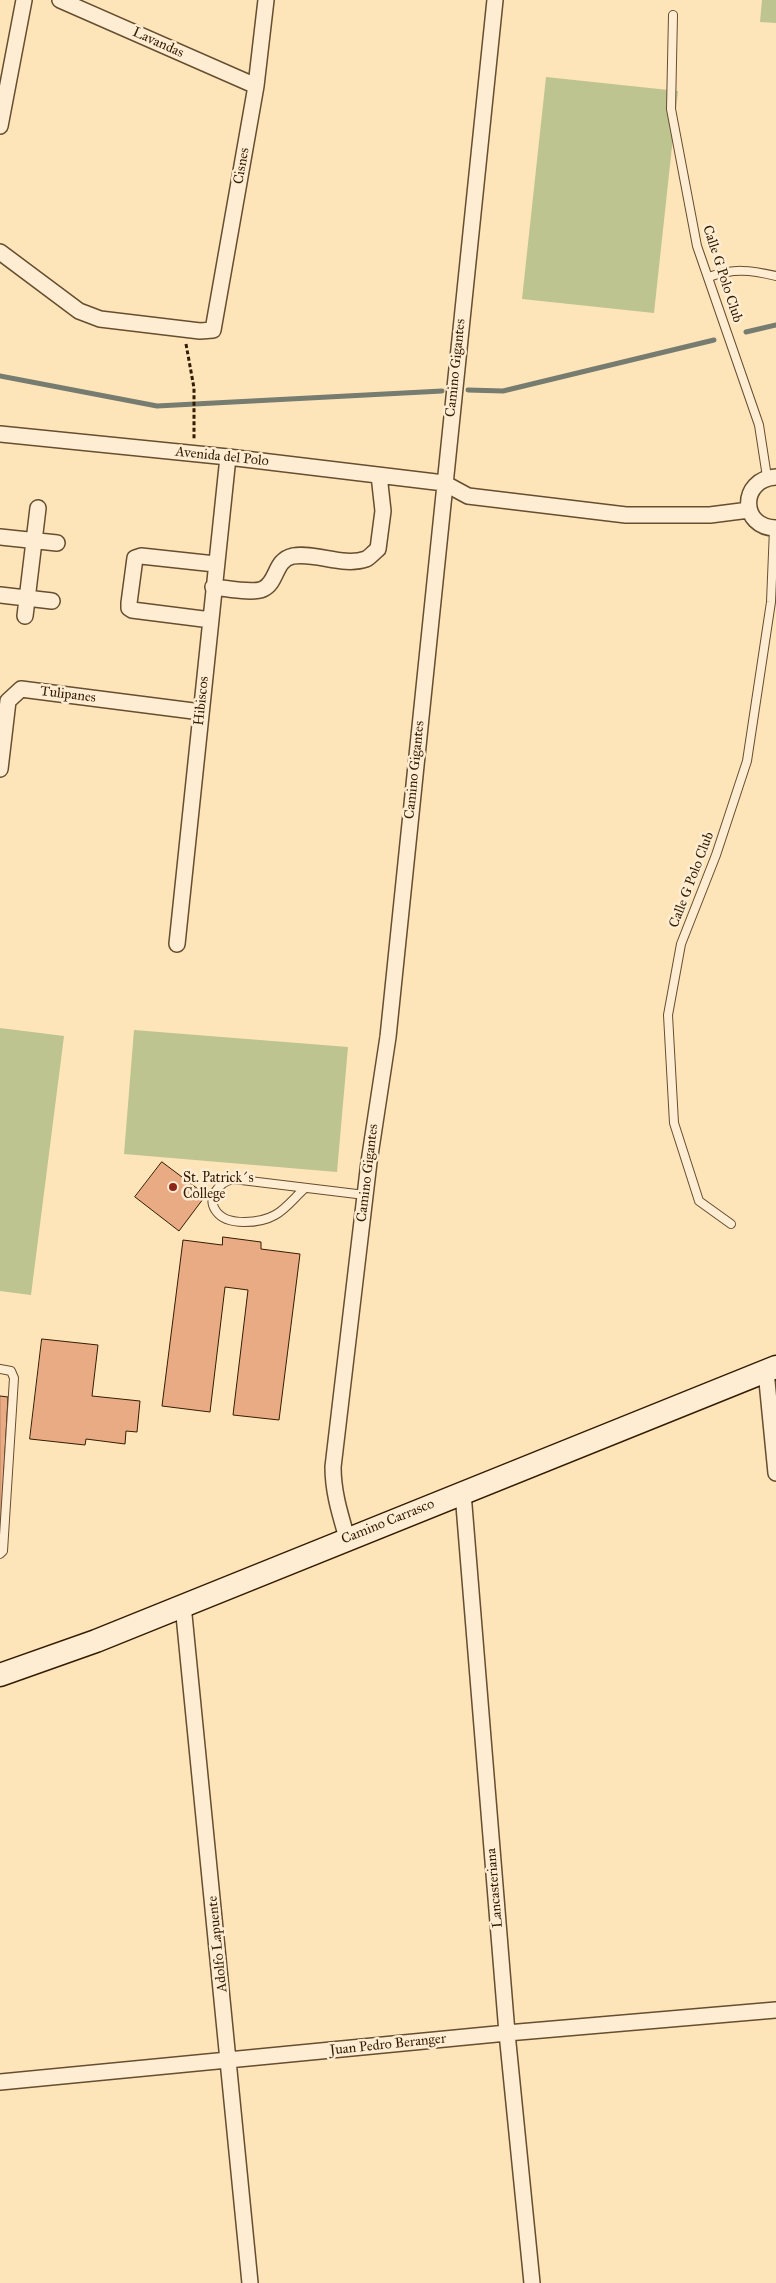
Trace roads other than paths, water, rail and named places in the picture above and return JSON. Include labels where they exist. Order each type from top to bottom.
[{"type":"main road","name":"Camino Carrasco","points":[[0,1676],[96,1641],[347,1538],[771,1369]]},
{"type":"street","points":[[0,126],[24,0]]},
{"type":"street","name":"Lavandas","points":[[60,0],[256,86]]},
{"type":"street","name":"Cisnes","points":[[0,252],[79,310],[100,319],[184,329],[213,330],[256,86],[266,0]]},
{"type":"street","name":"Camino Gigantes","points":[[347,1538],[337,1505],[333,1484],[333,1466],[365,1195],[388,1037],[444,483],[496,0]]},
{"type":"street","name":"Avenida del Polo","points":[[0,434],[228,457],[444,483]]},
{"type":"street","name":"Hibiscos","points":[[177,944],[211,620],[215,564],[228,457]]},
{"type":"street","points":[[213,587],[253,591],[262,589],[270,584],[282,562],[295,556],[350,560],[367,559],[378,549],[383,511],[379,475]]},
{"type":"street","points":[[772,477],[760,481],[750,493],[749,510],[758,523],[775,528]]},
{"type":"street","points":[[444,483],[468,496],[626,515],[710,515],[749,510]]},
{"type":"street","points":[[26,616],[38,508]]},
{"type":"street","points":[[0,537],[57,543]]},
{"type":"street","points":[[211,620],[132,610],[129,608],[129,603],[136,558],[141,556],[215,564]]},
{"type":"street","points":[[0,595],[52,601]]},
{"type":"street","name":"Tulipanes","points":[[0,769],[8,701],[20,689],[201,712]]},
{"type":"street","points":[[771,1369],[776,1473]]},
{"type":"street","name":"Lancasteriana","points":[[463,1493],[507,2033],[532,2283]]},
{"type":"street","name":"Adolfo Lapuente","points":[[183,1605],[250,2283]]},
{"type":"street","name":"Juan Pedro Beranger","points":[[0,2082],[507,2033],[776,2010]]},
{"type":"lane","name":"Calle G Polo Club","points":[[673,16],[671,108],[697,246],[759,426],[772,477]]},
{"type":"lane","points":[[709,277],[728,270],[754,270],[776,276]]},
{"type":"lane","name":"Calle G Polo Club","points":[[731,1224],[699,1201],[674,1123],[668,1015],[681,944],[716,855],[747,762],[771,602],[775,528]]},
{"type":"lane","points":[[304,1189],[278,1214],[267,1219],[252,1222],[231,1220],[222,1216],[216,1211],[214,1204],[219,1184],[233,1179],[365,1195]]},
{"type":"lane","points":[[0,1369],[11,1371],[14,1378],[3,1551],[0,1554]]},
{"type":"waterway","points":[[746,332],[776,325]]},
{"type":"waterway","points":[[468,390],[503,391],[714,340]]},
{"type":"waterway","points":[[0,376],[157,406],[442,391]]},
{"type":"place","name":"St. Patrick´s College","points":[[173,1187]]}]
